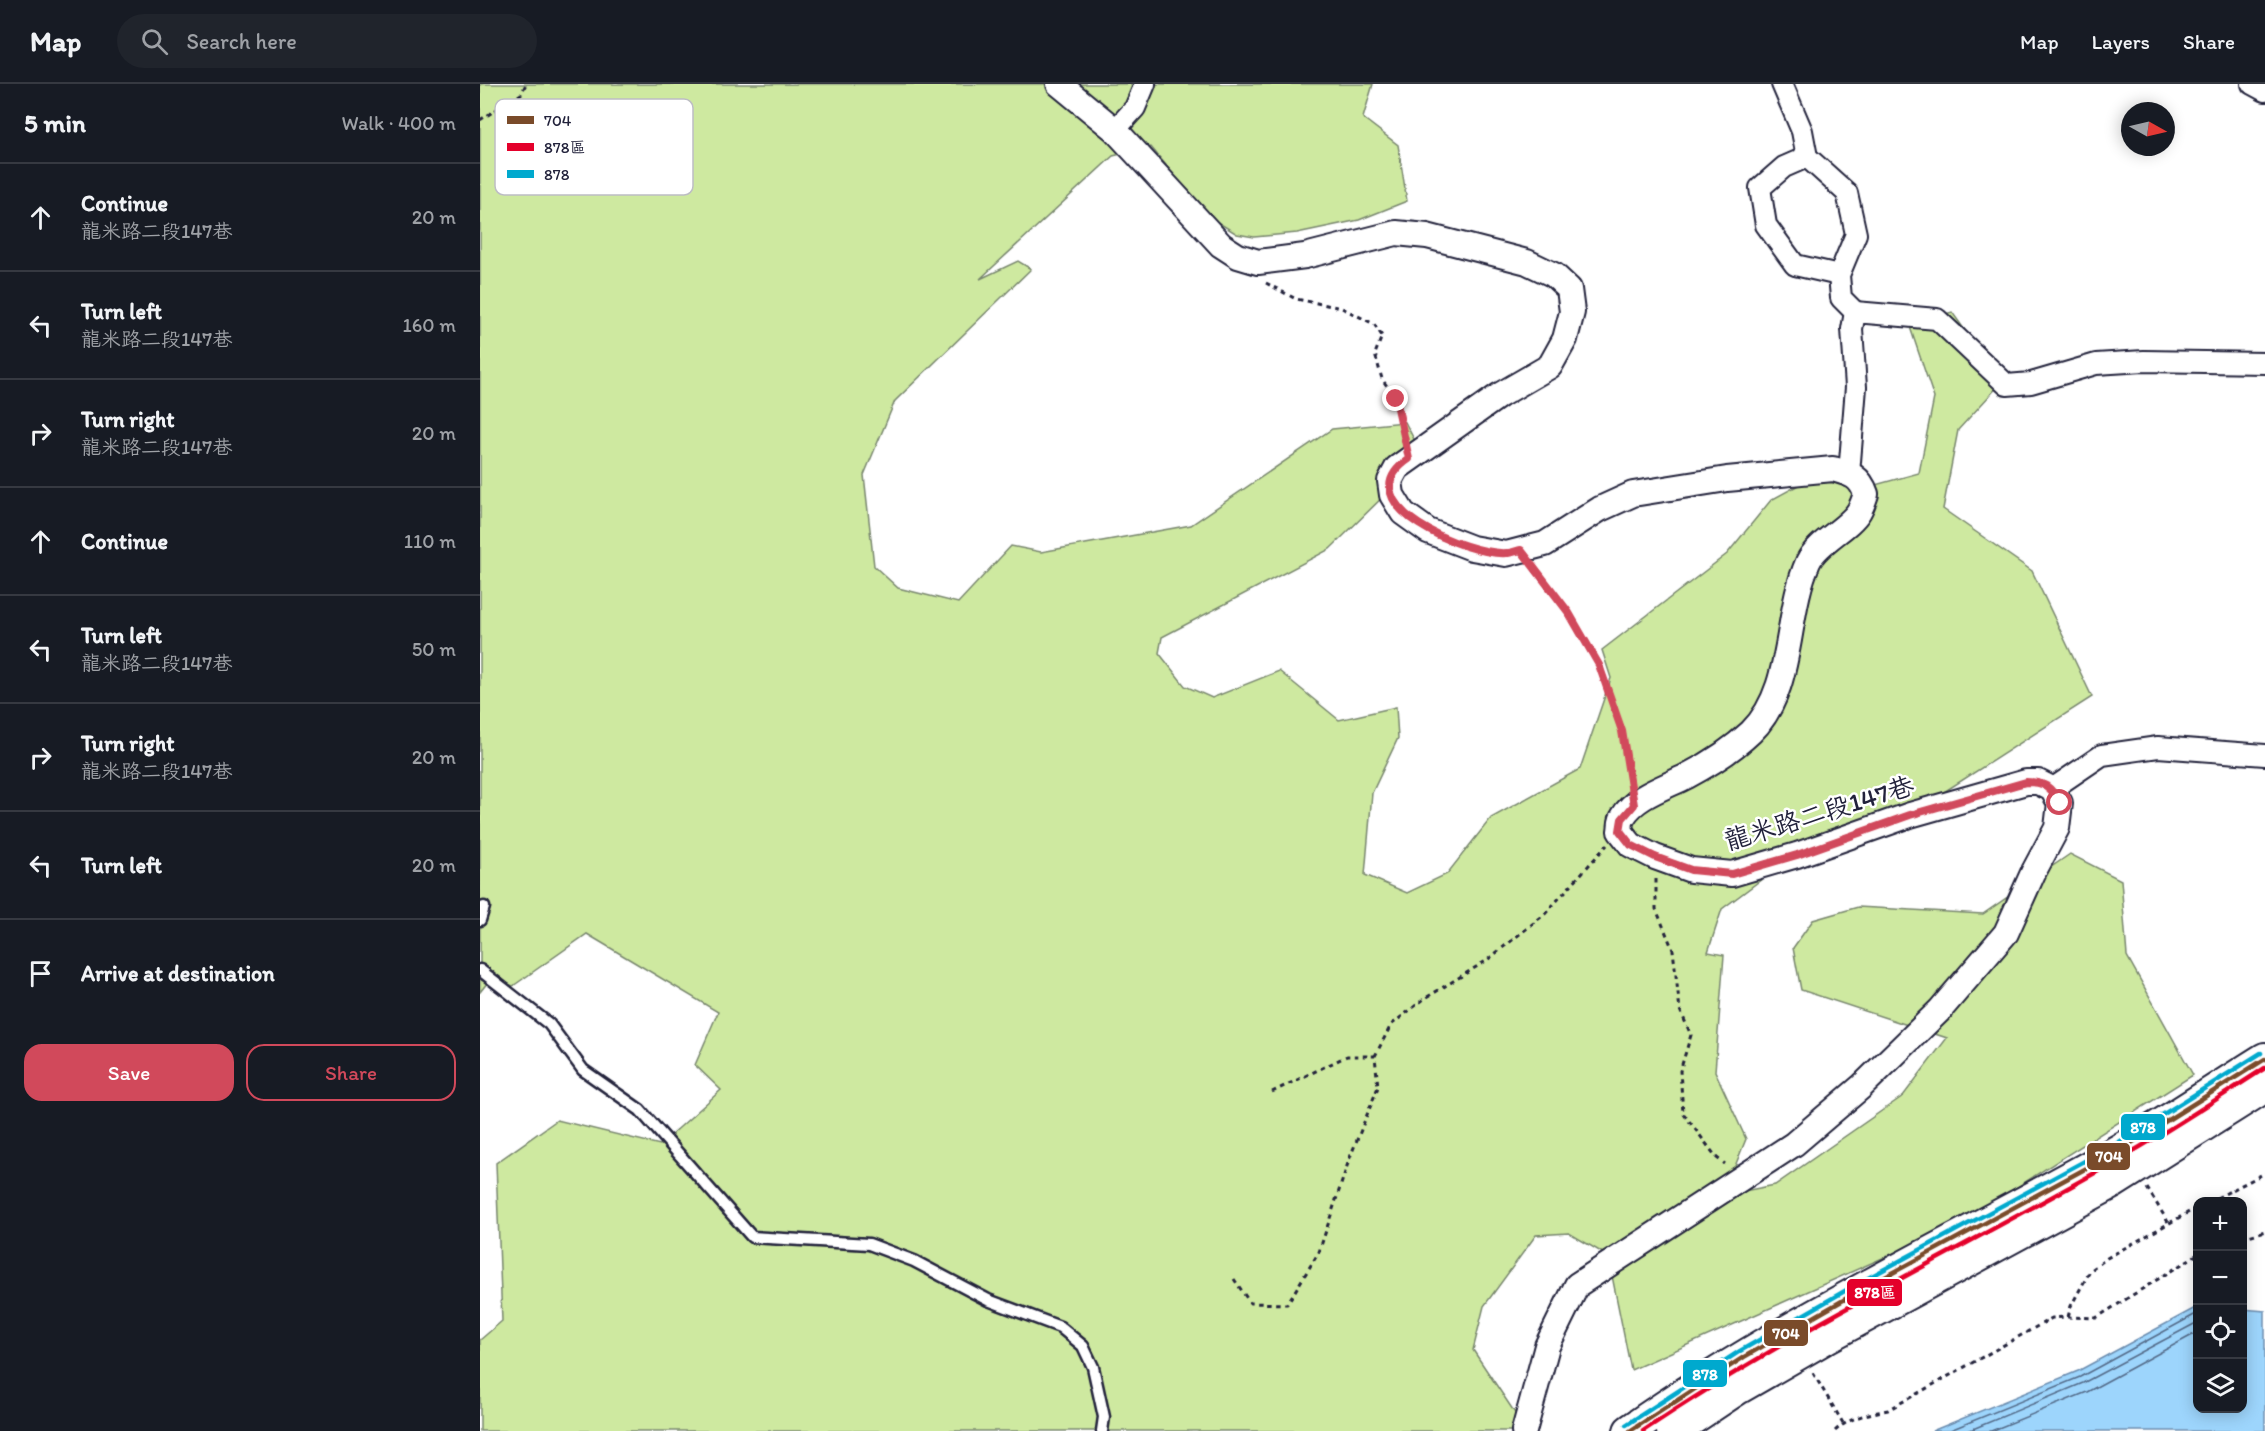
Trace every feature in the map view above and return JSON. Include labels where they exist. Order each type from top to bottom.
[{"type":"main road","points":[[1630,1431],[1681,1395],[1785,1332],[2102,1161],[2265,1059]]},
{"type":"main road","points":[[1673,1431],[1736,1389],[1800,1352],[2111,1183],[2265,1086]]},
{"type":"street","points":[[1059,84],[1115,130],[1221,245],[1238,256],[1258,262],[1305,256],[1396,233],[1426,236],[1527,262],[1554,275],[1569,289],[1572,312],[1565,339],[1550,366],[1500,395],[1397,468],[1390,481],[1392,495],[1402,513],[1428,531],[1472,548],[1506,554],[1545,544],[1572,529],[1600,508],[1633,494],[1727,479],[1833,469],[1849,474],[1862,482],[1866,494],[1858,513],[1832,535],[1809,560],[1797,594],[1779,683],[1771,707],[1752,731],[1726,753],[1654,791],[1634,805],[1622,819],[1620,831]]},
{"type":"street","points":[[1115,130],[1135,108],[1144,84]]},
{"type":"street","points":[[1782,84],[1802,131],[1807,157],[1847,193],[1856,234],[1839,274],[1841,298],[1855,312],[1937,319],[2007,385],[2031,383],[2096,364],[2144,361],[2265,363]]},
{"type":"street","points":[[1807,157],[1784,167],[1760,188],[1766,225],[1795,264],[1839,274]]},
{"type":"street","points":[[1849,474],[1856,387],[1852,329],[1855,312]]},
{"type":"street","points":[[1524,1431],[1547,1346],[1576,1285],[1794,1144],[1861,1087],[1940,1010],[2006,933],[2033,873],[2057,828],[2060,803],[2052,789],[2102,755],[2158,747],[2265,755]]},
{"type":"street","name":"龍米路二段147巷","points":[[1620,831],[1631,845],[1655,857],[1691,870],[1732,874],[1797,855],[1910,815],[2026,782],[2038,782],[2052,789]]},
{"type":"lane","points":[[480,920],[484,907]]},
{"type":"lane","points":[[480,970],[549,1024],[583,1070],[640,1110],[752,1237],[869,1244],[914,1261],[988,1300],[1060,1327],[1083,1346],[1094,1367],[1104,1418],[1102,1431]]},
{"type":"path","points":[[513,99],[521,94],[526,84]]},
{"type":"path","points":[[480,120],[495,110]]},
{"type":"path","points":[[1258,262],[1265,282],[1296,299],[1342,308],[1374,324],[1382,336],[1375,354],[1382,379],[1396,399],[1409,459]]},
{"type":"path","points":[[1521,550],[1569,613],[1599,665],[1622,731],[1634,805]]},
{"type":"path","points":[[1234,1279],[1250,1303],[1287,1304],[1319,1252],[1349,1160],[1378,1087],[1375,1056],[1391,1025],[1424,999],[1486,962],[1545,914],[1620,831]]},
{"type":"path","points":[[1655,857],[1656,909],[1673,950],[1680,1010],[1691,1035],[1680,1071],[1683,1113],[1716,1158],[1744,1178]]},
{"type":"path","points":[[1272,1092],[1347,1056],[1375,1056]]},
{"type":"path","points":[[2134,1168],[2168,1222]]},
{"type":"path","points":[[2218,1197],[2265,1172]]},
{"type":"path","points":[[2068,1317],[2071,1306],[2090,1271],[2107,1258],[2193,1210]]},
{"type":"path","points":[[2247,1236],[2265,1231]]},
{"type":"path","points":[[1835,1431],[1843,1423],[1858,1417],[1888,1410],[2052,1318],[2096,1318],[2193,1257]]},
{"type":"path","points":[[1800,1352],[1843,1423]]},
{"type":"green space","points":[[480,84],[1373,84],[1363,118],[1398,145],[1407,201],[1359,220],[1297,233],[1254,237],[1237,234],[1209,217],[1151,147],[1113,156],[980,279],[1018,261],[1031,269],[895,401],[864,475],[874,566],[898,588],[958,603],[1011,546],[1041,552],[1191,525],[1332,429],[1405,422],[1417,445],[1396,484],[1330,549],[1162,637],[1159,653],[1185,686],[1212,698],[1279,671],[1339,720],[1396,707],[1398,738],[1372,793],[1365,875],[1407,893],[1447,874],[1491,818],[1580,769],[1611,678],[1602,650],[1727,554],[1771,500],[1826,470],[1868,487],[1919,473],[1934,398],[1909,324],[1952,312],[2002,382],[1958,430],[1943,509],[2032,571],[2092,697],[1933,799],[1817,838],[1722,909],[1708,952],[1724,955],[1715,1071],[1746,1139],[1729,1181],[1739,1192],[1775,1185],[1903,1096],[1947,1038],[1801,990],[1793,948],[1813,920],[1858,907],[1983,914],[2070,854],[2121,880],[2127,956],[2193,1075],[1959,1224],[1631,1370],[1608,1256],[1569,1233],[1536,1235],[1484,1306],[1473,1350],[1527,1431],[480,1431],[480,1340],[502,1321],[496,1163],[557,1120],[660,1145],[721,1090],[695,1065],[718,1012],[587,934],[513,986],[492,977],[480,992]]},
{"type":"water","points":[[2193,1309],[2193,1413],[2247,1413],[2247,1309],[2265,1311],[2265,1431],[1932,1431],[2078,1371]]},
{"type":"transit line","name":"878","points":[[1626,1425],[1740,1351],[1857,1284],[2116,1144],[2261,1053]]},
{"type":"transit line","name":"704","points":[[1630,1431],[1744,1357],[1861,1290],[2120,1150],[2265,1059]]},
{"type":"transit line","name":"878區","points":[[1643,1431],[1760,1357],[2063,1191],[2141,1146],[2265,1068]]},
{"type":"route","points":[[1396,399],[1409,459],[1397,468],[1390,481],[1392,495],[1402,513],[1428,531],[1472,548],[1506,554],[1521,550],[1569,613],[1599,665],[1622,731],[1634,805],[1622,819],[1620,831],[1631,845],[1655,857],[1691,870],[1732,874],[1797,855],[1910,815],[2026,782],[2038,782],[2052,789],[2060,803]]}]
